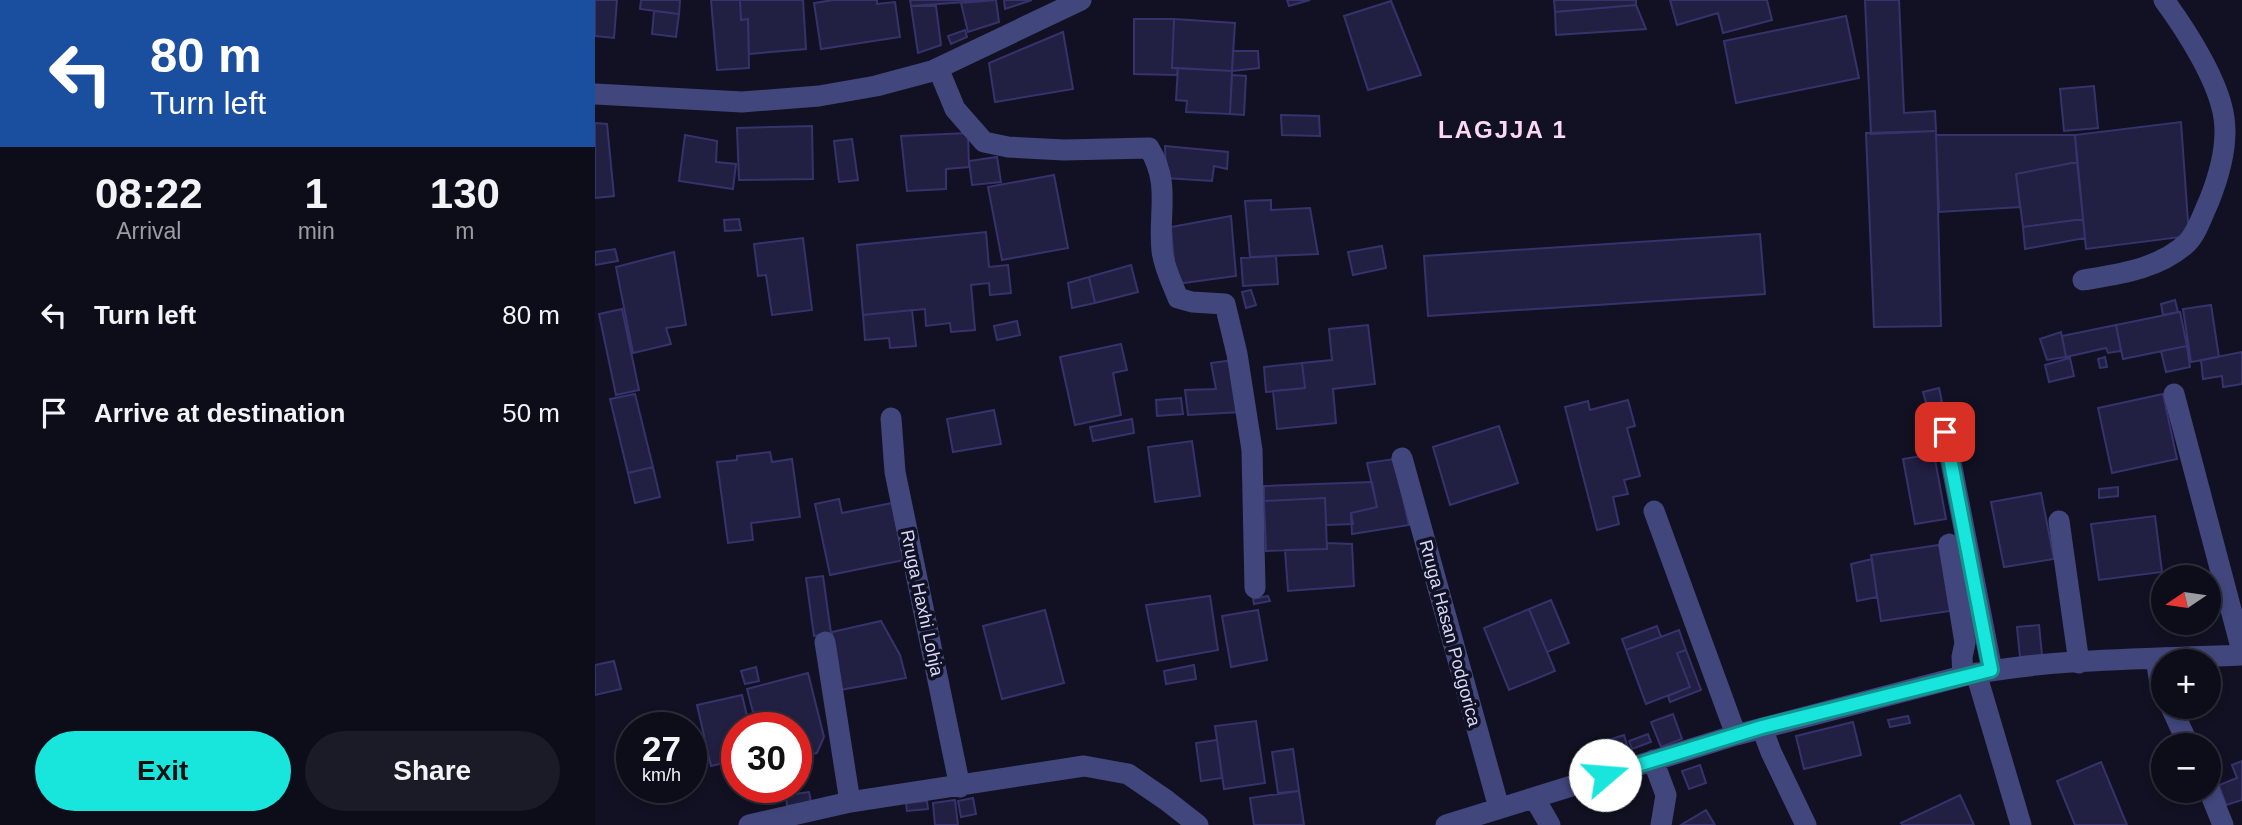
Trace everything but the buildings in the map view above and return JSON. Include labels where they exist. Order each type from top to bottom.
[{"type":"street","points":[[595,93],[742,102],[819,96],[876,86],[938,68],[1081,0]]},
{"type":"street","points":[[2083,280],[2137,270],[2165,258],[2188,242],[2233,146],[2211,78],[2182,25],[2164,0]]},
{"type":"street","points":[[938,68],[955,109],[984,142],[1008,147],[1064,150],[1149,148],[1159,165],[1163,195],[1162,251],[1178,298],[1192,302],[1225,304],[1229,317],[1252,450],[1255,588]]},
{"type":"street","points":[[2174,394],[2242,653],[2221,654]]},
{"type":"street","name":"Rruga Haxhi Lohja","points":[[891,418],[895,472],[960,787]]},
{"type":"street","points":[[1945,432],[1977,673],[2021,825]]},
{"type":"street","name":"Rruga Hasan Podgorica","points":[[1402,458],[1499,808]]},
{"type":"street","points":[[1654,511],[1736,735]]},
{"type":"street","points":[[2059,521],[2079,663]]},
{"type":"street","points":[[1949,544],[1965,643],[1962,657],[1977,673]]},
{"type":"street","points":[[825,642],[850,802]]},
{"type":"street","points":[[1446,825],[1762,727],[1977,673],[2151,659]]},
{"type":"street","points":[[1762,727],[1805,825]]},
{"type":"street","points":[[1653,760],[1666,795],[1661,825]]},
{"type":"street","points":[[749,825],[850,802],[1084,766],[1128,774],[1198,825]]},
{"type":"street","points":[[1535,799],[1550,825]]},
{"type":"street","points":[[2214,803],[2223,825]]},
{"type":"district","name":"LAGJJA 1","points":[[1503,130]]},
{"type":"route","points":[[1605,775],[1762,727],[1991,670],[1945,432]]}]
